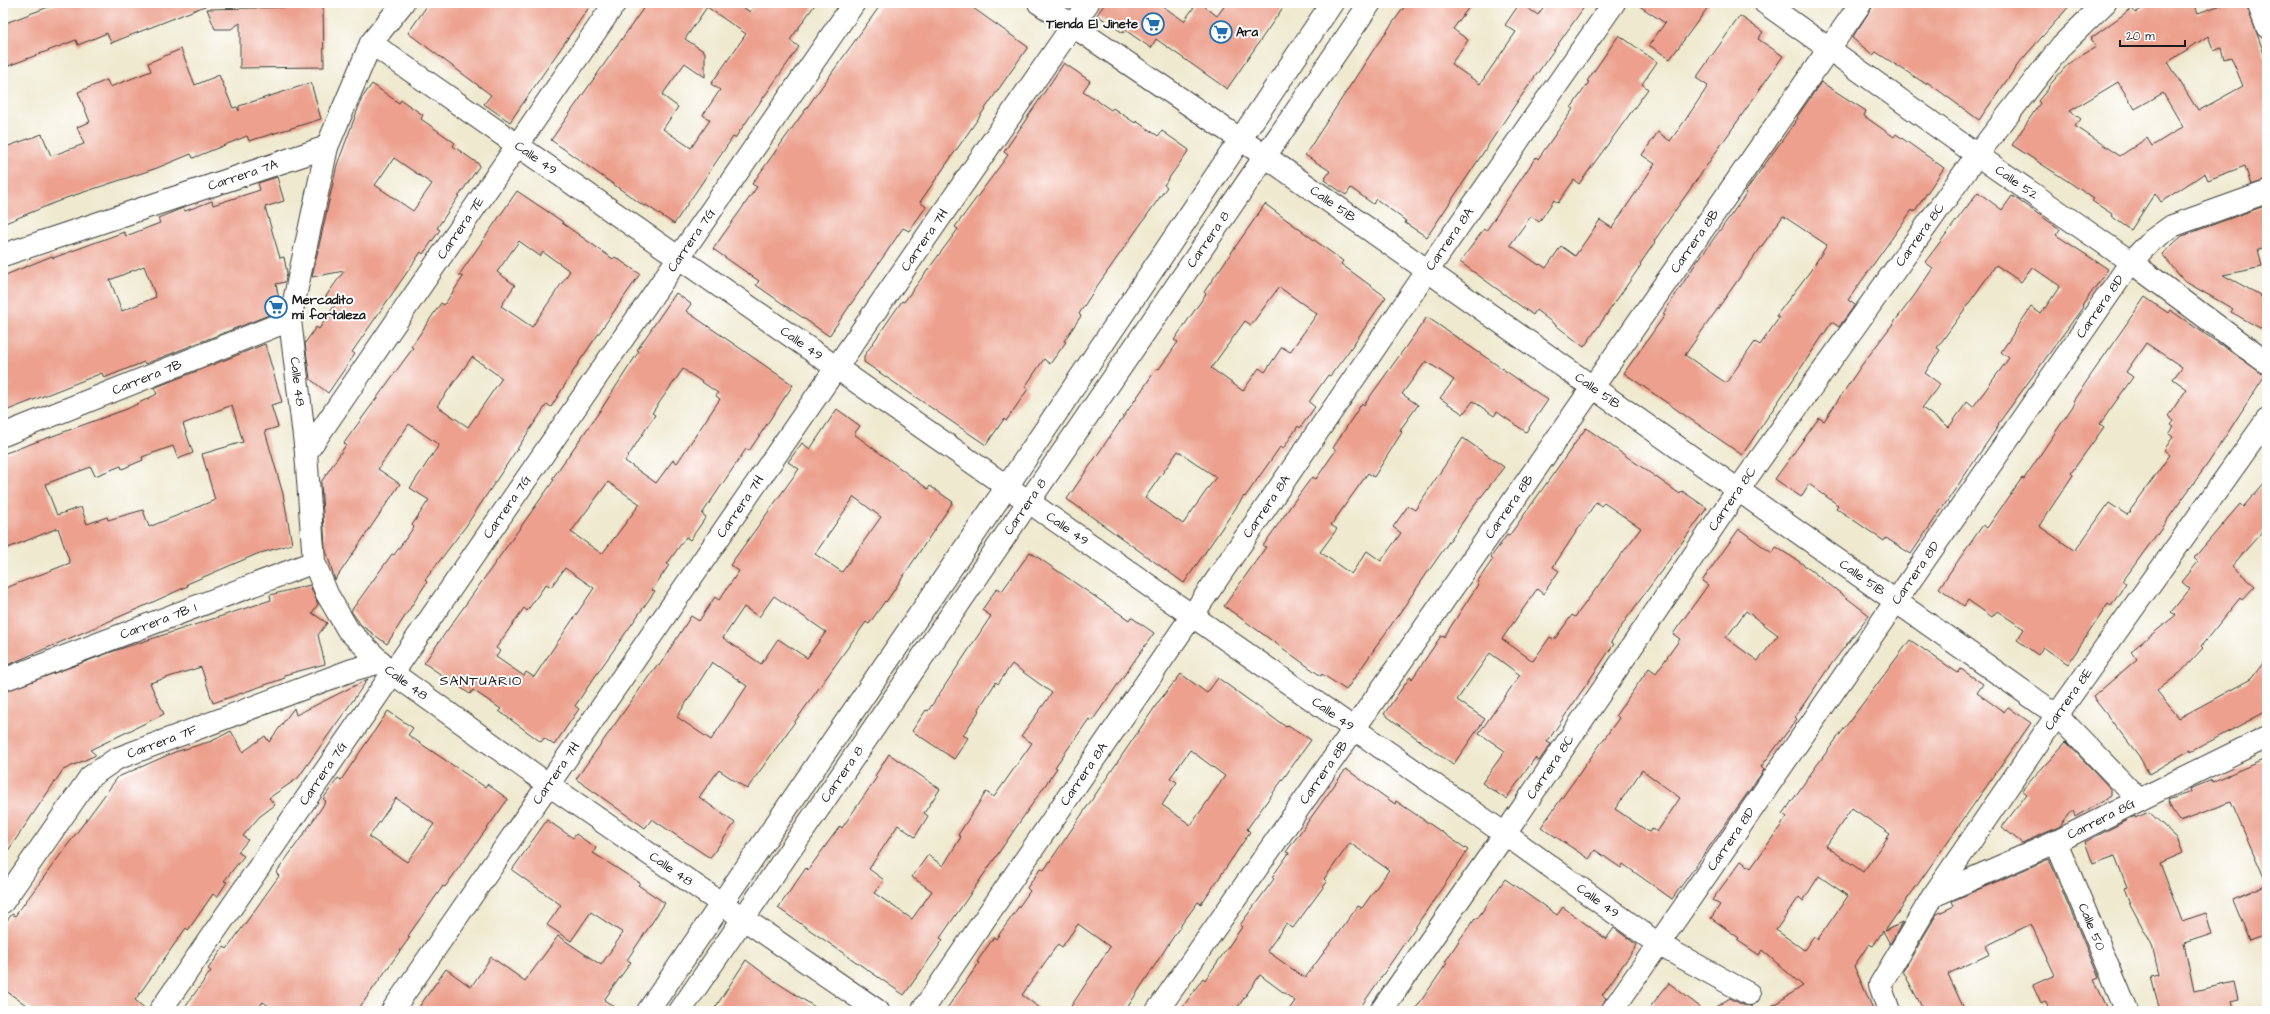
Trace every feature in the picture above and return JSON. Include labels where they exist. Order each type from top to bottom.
[{"type":"street","points":[[327,147],[371,43],[403,3]]},
{"type":"street","name":"Carrera 7E","points":[[306,453],[516,144],[615,3]]},
{"type":"street","name":"Carrera 7G","points":[[160,1011],[386,667],[679,259],[854,3]]},
{"type":"street","name":"Calle 51B","points":[[1039,3],[1241,139],[1593,386],[2057,715],[2139,800]]},
{"type":"street","name":"Carrera 7H","points":[[392,1011],[1088,3]]},
{"type":"street","name":"Carrera 8","points":[[648,1011],[1006,488],[1332,3]]},
{"type":"street","name":"Carrera 8","points":[[680,1011],[1029,504],[1370,3]]},
{"type":"street","name":"Carrera 8A","points":[[922,1011],[1428,270],[1614,3]]},
{"type":"street","name":"Calle 52","points":[[1765,3],[1977,155],[2131,262],[2267,363]]},
{"type":"street","name":"Carrera 8B","points":[[1157,1011],[1861,3]]},
{"type":"street","name":"Carrera 8C","points":[[1381,1011],[1505,834],[1738,490],[1977,155],[2062,45],[2105,3]]},
{"type":"street","points":[[2258,3],[2267,27]]},
{"type":"street","name":"Calle 49","points":[[371,43],[1006,488],[1505,834],[1658,944],[1749,994]]},
{"type":"street","name":"Carrera 7A","points":[[3,255],[327,147]]},
{"type":"street","name":"Calle 48","points":[[327,147],[290,320],[306,453],[314,562],[327,594],[348,630],[386,667],[549,785],[878,1011]]},
{"type":"street","name":"Carrera 8D","points":[[1612,1011],[2131,262],[2151,241],[2172,226],[2267,192]]},
{"type":"street","name":"Carrera 7B","points":[[3,435],[290,320]]},
{"type":"street","name":"Carrera 8E","points":[[1889,1011],[1880,985],[1933,896],[2057,715],[2267,420]]},
{"type":"street","name":"Carrera 7B 1","points":[[3,680],[314,562]]},
{"type":"street","name":"Carrera 7F","points":[[3,902],[90,777],[116,759],[352,670],[386,667]]},
{"type":"street","name":"Carrera 8G","points":[[1933,896],[2056,842],[2267,737]]},
{"type":"street","name":"Calle 50","points":[[2056,842],[2127,1011]]},
{"type":"building","points":[[59,3],[210,4],[111,43],[107,33],[78,45],[76,40],[3,68],[3,24]]},
{"type":"building","points":[[297,3],[323,3],[324,67],[240,68],[240,23],[231,29],[215,29],[207,9],[298,7]]},
{"type":"building","points":[[429,3],[592,3],[510,122],[484,104],[491,95],[408,33]]},
{"type":"building","points":[[647,3],[737,3],[750,12],[756,3],[816,3],[790,40],[799,47],[735,138],[733,137],[674,224],[646,205],[644,206],[551,140]],"holes":[[[707,7],[746,34],[711,84],[720,90],[703,115],[710,120],[691,148],[663,129],[678,107],[662,95],[685,63],[705,77],[705,52],[685,39]]]},
{"type":"building","points":[[882,3],[966,3],[1028,47],[920,202],[926,207],[909,231],[903,228],[829,336],[756,285],[759,281],[713,249],[757,187],[752,184]]},
{"type":"building","name":"Ara","points":[[1105,3],[1158,3],[1184,21],[1197,3],[1200,3],[1217,16],[1227,3],[1286,3],[1227,89],[1156,39],[1151,48],[1125,30],[1123,33],[1097,15]]},
{"type":"building","points":[[1407,3],[1472,3],[1453,29],[1468,40],[1451,64],[1480,84],[1516,32],[1505,25],[1520,3],[1538,15],[1546,3],[1587,3],[1515,105],[1427,237],[1405,223],[1406,221],[1376,199],[1373,204],[1351,188],[1346,195],[1324,180],[1330,171],[1305,155],[1376,46]]},
{"type":"building","points":[[1635,3],[1711,3],[1670,59],[1649,45],[1665,23]]},
{"type":"building","points":[[1875,3],[2072,3],[2019,63],[1979,120],[1927,82],[1926,84],[1876,52],[1873,55],[1852,38]]},
{"type":"building","points":[[2151,3],[2194,3],[2198,13],[2227,3],[2246,3],[2267,62],[2267,180],[2251,185],[2245,166],[2208,180],[2205,173],[2161,202],[2155,193],[2131,230],[2111,216],[2112,214],[2092,201],[2094,199],[2012,145],[2040,103],[2038,101],[2049,88],[2048,87],[2069,63],[2096,47],[2090,39],[2132,8],[2135,13]],"holes":[[[2208,36],[2214,51],[2221,48],[2224,59],[2231,57],[2243,86],[2198,111],[2168,62]],[[2118,82],[2135,109],[2163,93],[2183,127],[2152,146],[2147,138],[2120,156],[2075,126],[2081,119],[2070,111]]]},
{"type":"building","points":[[1740,16],[1763,32],[1758,39],[1783,56],[1654,241],[1655,242],[1640,264],[1641,265],[1584,347],[1536,310],[1533,315],[1460,262],[1484,229],[1486,231],[1536,157],[1538,159],[1573,109],[1571,108],[1589,82],[1587,81],[1619,35],[1657,62],[1642,84],[1648,89],[1579,184],[1574,180],[1558,203],[1554,200],[1539,222],[1531,216],[1510,245],[1539,265],[1540,264],[1546,268],[1561,246],[1575,256],[1600,220],[1612,228],[1655,164],[1642,155],[1658,132],[1670,141],[1686,119],[1708,86],[1696,78]]},
{"type":"building","points":[[181,49],[195,85],[219,75],[233,108],[237,107],[239,111],[239,106],[311,83],[321,119],[249,141],[247,136],[193,158],[191,154],[157,168],[66,198],[3,224],[3,148],[42,134],[51,156],[84,144],[77,127],[90,122],[78,92],[107,80],[110,87],[151,71],[148,63]]},
{"type":"building","points":[[1064,63],[1090,81],[1083,91],[1111,110],[1113,108],[1158,136],[1162,131],[1189,150],[1164,185],[1167,187],[1095,289],[1079,314],[1081,316],[1064,341],[1066,342],[1050,364],[1044,359],[1025,387],[1028,389],[1006,421],[1004,419],[986,445],[864,362],[864,356],[902,301],[904,302],[958,229],[955,227],[1008,155],[1004,152]]},
{"type":"building","points":[[1821,82],[1866,111],[1864,116],[1894,137],[1896,134],[1944,168],[1914,212],[1912,210],[1848,300],[1855,305],[1839,327],[1832,322],[1742,455],[1624,373],[1665,315],[1663,314],[1696,263],[1747,193],[1745,192],[1798,118],[1797,117]],"holes":[[[1783,216],[1827,245],[1811,270],[1776,316],[1779,318],[1760,345],[1755,342],[1726,383],[1685,355]]]},
{"type":"building","points":[[372,84],[399,103],[401,100],[423,115],[421,119],[455,143],[453,146],[480,165],[437,228],[440,230],[423,254],[421,252],[352,352],[355,354],[328,393],[310,379],[305,343],[316,327],[319,329],[338,300],[321,303],[344,271],[312,277],[337,165],[362,98]],"holes":[[[394,158],[432,184],[413,211],[375,185]]]},
{"type":"building","points":[[277,177],[284,201],[265,207],[280,258],[284,257],[287,273],[285,282],[276,284],[280,305],[279,311],[145,364],[144,362],[104,378],[102,373],[3,412],[3,276],[52,256],[53,258],[124,232],[126,236],[160,223],[158,218],[183,208],[185,211],[212,201],[213,205],[260,190],[258,183]],"holes":[[[144,266],[156,297],[122,311],[110,280]]]},
{"type":"building","points":[[517,191],[563,222],[562,223],[613,259],[615,257],[640,274],[581,359],[551,407],[547,404],[466,526],[425,580],[427,582],[387,644],[361,625],[351,611],[392,554],[394,555],[414,527],[412,525],[429,500],[410,488],[439,445],[409,424],[378,469],[400,484],[335,580],[325,547],[321,482],[346,445],[344,443],[413,348],[411,347],[441,303],[444,305],[463,277],[459,275]],"holes":[[[519,241],[540,256],[543,252],[570,271],[532,327],[501,306],[515,285],[497,272]],[[472,357],[502,378],[468,427],[437,406]]]},
{"type":"building","points":[[1978,192],[2002,210],[2012,196],[2060,229],[2056,235],[2108,269],[2082,306],[2083,307],[1998,424],[1999,425],[1911,554],[1886,538],[1884,541],[1836,508],[1838,505],[1809,484],[1801,497],[1775,479],[1819,418],[1824,421],[1861,366],[1914,296],[1933,268],[1925,262]],"holes":[[[1996,265],[2021,282],[2032,267],[2060,286],[2041,314],[2031,307],[2001,352],[2009,358],[1973,407],[1967,402],[1949,427],[1922,408],[1940,384],[1925,373],[1940,350],[1937,348]]]},
{"type":"building","points":[[1265,204],[1343,261],[1341,264],[1386,297],[1346,355],[1330,376],[1328,375],[1309,402],[1315,407],[1300,428],[1298,426],[1283,449],[1280,447],[1184,583],[1067,499],[1157,368],[1159,369],[1178,342],[1174,340],[1206,294],[1204,292]],"holes":[[[1279,287],[1317,314],[1290,352],[1282,347],[1265,372],[1259,368],[1243,391],[1211,368],[1245,321],[1251,325]],[[1178,451],[1216,477],[1183,524],[1145,498]]]},
{"type":"building","points":[[2267,205],[2267,247],[2258,249],[2262,267],[2223,275],[2260,295],[2259,296],[2267,301],[2267,332],[2231,312],[2233,309],[2184,281],[2162,254],[2182,236]]},
{"type":"building","points":[[676,293],[691,304],[686,311],[793,385],[749,451],[746,449],[702,514],[706,517],[690,540],[686,537],[667,564],[669,565],[652,590],[655,591],[575,706],[579,709],[554,745],[544,738],[541,742],[499,711],[501,709],[473,690],[470,694],[424,663],[554,480],[552,479],[602,408],[639,351],[637,350]],"holes":[[[683,369],[718,393],[716,396],[720,399],[677,463],[673,460],[656,483],[625,461],[655,415],[652,413]],[[608,482],[640,504],[602,554],[571,532]],[[565,568],[594,588],[534,677],[526,672],[524,676],[496,657],[500,651],[496,648],[524,608],[527,611],[546,584],[551,587]]]},
{"type":"building","points":[[2145,297],[2168,313],[2170,310],[2265,375],[2209,462],[2123,581],[2126,583],[2111,606],[2108,604],[2068,664],[2043,647],[2038,655],[2017,640],[2024,629],[1997,611],[1992,617],[1968,600],[1964,606],[1939,588],[1983,525],[1987,528],[2022,478],[2024,479],[2075,403],[2073,401]],"holes":[[[2146,343],[2182,367],[2173,379],[2187,389],[2168,416],[2174,421],[2171,425],[2174,427],[2169,434],[2173,437],[2164,450],[2170,455],[2127,515],[2109,503],[2075,551],[2039,526],[2073,475],[2071,473],[2104,427],[2100,424],[2133,377],[2126,372]]]},
{"type":"building","points":[[1427,317],[1548,400],[1526,432],[1497,412],[1494,416],[1473,401],[1463,414],[1440,398],[1454,380],[1426,361],[1402,394],[1418,405],[1400,430],[1402,432],[1374,477],[1368,473],[1331,525],[1337,529],[1320,552],[1351,574],[1367,551],[1381,561],[1401,533],[1393,527],[1408,506],[1415,510],[1463,438],[1504,467],[1471,510],[1346,690],[1322,674],[1321,676],[1224,606],[1266,547],[1263,546],[1295,500],[1312,477],[1316,479],[1336,450],[1333,448],[1362,403],[1364,405]]},
{"type":"building","points":[[265,344],[282,402],[271,405],[278,427],[265,431],[283,494],[292,544],[257,554],[187,584],[188,586],[142,607],[3,667],[3,589],[70,563],[58,528],[3,550],[3,454],[127,409],[157,394],[154,388]],"holes":[[[232,405],[243,442],[202,454],[215,500],[149,527],[143,510],[108,520],[107,517],[87,524],[81,507],[57,515],[45,484],[91,467],[95,476],[121,466],[122,469],[143,460],[142,457],[173,446],[178,459],[193,453],[183,424]]]},
{"type":"building","points":[[837,409],[860,426],[854,434],[928,489],[930,486],[953,502],[886,602],[885,601],[869,624],[866,622],[747,789],[719,770],[699,797],[735,823],[710,858],[652,819],[645,828],[576,779],[657,665],[659,666],[691,616],[699,621],[715,597],[719,600],[739,571],[730,565],[799,469],[788,462],[802,443],[810,449]],"holes":[[[854,497],[881,517],[842,572],[815,554]],[[774,596],[826,632],[807,658],[778,639],[761,664],[723,638],[744,607],[759,617]],[[712,662],[747,686],[711,740],[677,717]]]},
{"type":"building","points":[[1586,428],[1680,494],[1682,491],[1707,508],[1611,642],[1614,644],[1547,742],[1551,744],[1539,761],[1535,758],[1506,799],[1482,783],[1505,751],[1479,733],[1520,675],[1490,653],[1457,700],[1485,719],[1453,765],[1384,714],[1410,677],[1412,679],[1441,636],[1444,637],[1479,583],[1477,582],[1493,559],[1491,557],[1507,535],[1509,536]],"holes":[[[1596,502],[1601,506],[1604,503],[1641,528],[1575,617],[1572,615],[1554,640],[1550,637],[1533,661],[1502,639],[1537,589],[1543,594],[1559,571],[1553,567]]]},
{"type":"building","points":[[2267,480],[2267,526],[2232,566],[2255,586],[2242,600],[2240,598],[2201,646],[2203,648],[2181,672],[2157,691],[2179,718],[2251,679],[2267,658],[2267,711],[2190,752],[2190,750],[2149,774],[2139,756],[2093,697],[2137,659],[2131,651],[2176,615],[2171,612],[2190,589],[2182,582],[2198,562],[2194,558],[2240,504],[2243,507]]},
{"type":"building","points":[[1739,529],[1772,553],[1776,547],[1800,562],[1869,615],[1827,670],[1795,717],[1797,719],[1761,767],[1764,770],[1672,899],[1623,864],[1621,868],[1595,850],[1589,859],[1541,827],[1619,718],[1616,715],[1649,668],[1656,673],[1680,639],[1673,634],[1708,585],[1702,581]],"holes":[[[1746,611],[1778,635],[1758,661],[1726,638]],[[1642,770],[1680,798],[1657,832],[1652,828],[1649,832],[1615,809]]]},
{"type":"building","points":[[1030,552],[1129,620],[1131,617],[1154,633],[1092,721],[1089,719],[1055,767],[1057,768],[940,938],[943,940],[904,995],[778,908],[806,868],[808,870],[840,826],[842,828],[877,777],[875,776],[889,754],[940,789],[924,813],[928,816],[915,837],[898,825],[869,869],[884,880],[874,893],[912,919],[932,891],[912,877],[928,855],[943,866],[961,837],[958,835],[986,792],[994,797],[1032,743],[1021,736],[1052,693],[1012,664],[998,684],[996,682],[978,710],[979,711],[963,735],[968,738],[954,759],[912,731],[926,710],[928,711],[991,616],[982,610],[997,588],[1002,591]]},
{"type":"building","points":[[310,585],[318,604],[312,613],[327,623],[318,635],[325,664],[284,675],[285,678],[213,703],[201,667],[150,683],[164,714],[90,750],[96,755],[63,770],[3,858],[3,692],[114,651],[271,600],[270,595]]},
{"type":"building","points":[[1910,640],[1958,673],[1961,669],[1983,684],[1977,693],[2004,712],[2008,707],[2031,723],[1885,931],[1902,923],[1890,944],[1883,931],[1873,946],[1869,944],[1854,966],[1874,1011],[1764,1011],[1803,986],[1762,950],[1759,955],[1737,940],[1739,938],[1711,918],[1720,905],[1712,900],[1741,861],[1751,868],[1787,817],[1783,814],[1814,769]],"holes":[[[1852,808],[1890,834],[1863,872],[1826,846]],[[1819,876],[1848,896],[1818,939],[1814,936],[1804,950],[1776,930],[1799,897],[1803,901]]]},
{"type":"building","points":[[1181,674],[1207,693],[1218,678],[1286,727],[1288,725],[1311,740],[1247,829],[1250,832],[1201,904],[1198,902],[1181,925],[1125,1011],[1068,1011],[1110,947],[1078,924],[1062,947],[1058,944],[1022,995],[1044,1011],[945,1011],[979,963],[977,962],[994,937],[996,939],[1030,891],[1027,888],[1041,868],[1044,870],[1159,701]],"holes":[[[1190,750],[1225,776],[1191,825],[1162,805],[1177,782],[1170,778]]]},
{"type":"building","points":[[368,679],[298,778],[269,798],[275,805],[259,817],[243,836],[248,840],[238,852],[244,856],[224,881],[227,882],[217,897],[213,894],[188,930],[186,928],[135,1000],[148,1011],[35,1011],[3,989],[3,926],[12,914],[15,916],[118,777],[175,752],[212,741],[231,731],[243,752],[265,736],[269,742],[294,708],[296,715]]},
{"type":"building","points":[[388,711],[413,728],[408,735],[485,787],[487,784],[508,799],[445,887],[443,886],[408,936],[410,937],[357,1011],[276,1011],[263,1002],[256,1011],[182,1011],[211,971],[208,969],[224,947],[227,949],[279,876],[276,873],[326,801],[323,799],[338,778],[341,780]],"holes":[[[396,798],[434,824],[407,862],[369,837]]]},
{"type":"building","points":[[2066,742],[2111,789],[2111,796],[2075,817],[2073,810],[2059,827],[2022,843],[2002,827],[2027,794],[2022,790]]},
{"type":"building","points":[[2263,760],[2267,770],[2267,884],[2231,802],[2180,821],[2172,810],[2168,800],[2191,792],[2190,789],[2212,780],[2212,782]]},
{"type":"building","points":[[1346,769],[1395,804],[1396,801],[1468,850],[1358,1011],[1288,1011],[1295,1001],[1260,975],[1235,1011],[1180,1011],[1203,978],[1205,980],[1242,927],[1240,925],[1274,879],[1272,877],[1289,853],[1286,852]],"holes":[[[1350,843],[1389,870],[1362,908],[1358,906],[1305,978],[1267,951],[1286,924],[1293,928],[1327,882],[1324,879]]]},
{"type":"building","points":[[2149,812],[2177,838],[2183,853],[2160,863],[2182,921],[2206,913],[2212,934],[2184,943],[2194,991],[2234,982],[2238,1000],[2231,1002],[2234,1011],[2160,1011],[2151,977],[2159,975],[2152,945],[2131,906],[2124,888],[2127,887],[2115,856],[2093,864],[2085,842],[2135,816],[2135,818]]},
{"type":"building","points":[[547,820],[573,838],[576,834],[596,848],[593,853],[640,883],[638,885],[665,903],[627,960],[631,962],[604,1000],[621,1011],[416,1011],[446,969],[471,987],[491,957],[525,981],[558,936],[601,965],[623,933],[591,912],[571,941],[547,925],[561,905],[512,870]]},
{"type":"building","points":[[2049,859],[2099,978],[2094,980],[2109,1011],[2050,1011],[2045,1001],[2041,1003],[2033,985],[2055,975],[2031,924],[1986,946],[1990,954],[1948,974],[1965,1011],[1924,1011],[1903,971],[1937,914],[1954,906],[1952,901]]},
{"type":"building","points":[[1505,879],[1557,915],[1563,907],[1606,939],[1614,928],[1637,945],[1602,995],[1606,998],[1600,1011],[1414,1011],[1447,963],[1445,962],[1460,939],[1475,918],[1477,919]]},
{"type":"building","points":[[2267,884],[2267,934],[2250,941],[2233,899]]},
{"type":"building","points":[[746,960],[770,978],[821,1011],[713,1011]]},
{"type":"building","points":[[1669,983],[1705,1011],[1647,1011]]},
{"type":"building","points":[[1730,998],[1743,1005],[1751,1006],[1754,1011],[1709,1011]]},
{"type":"place","name":"Tienda El Jinete","points":[[1153,24]]},
{"type":"place","name":"Ara","points":[[1221,32]]},
{"type":"place","name":"Mercadito mi fortaleza","points":[[276,307]]},
{"type":"district","name":"SANTUARIO","points":[[481,681]]}]
